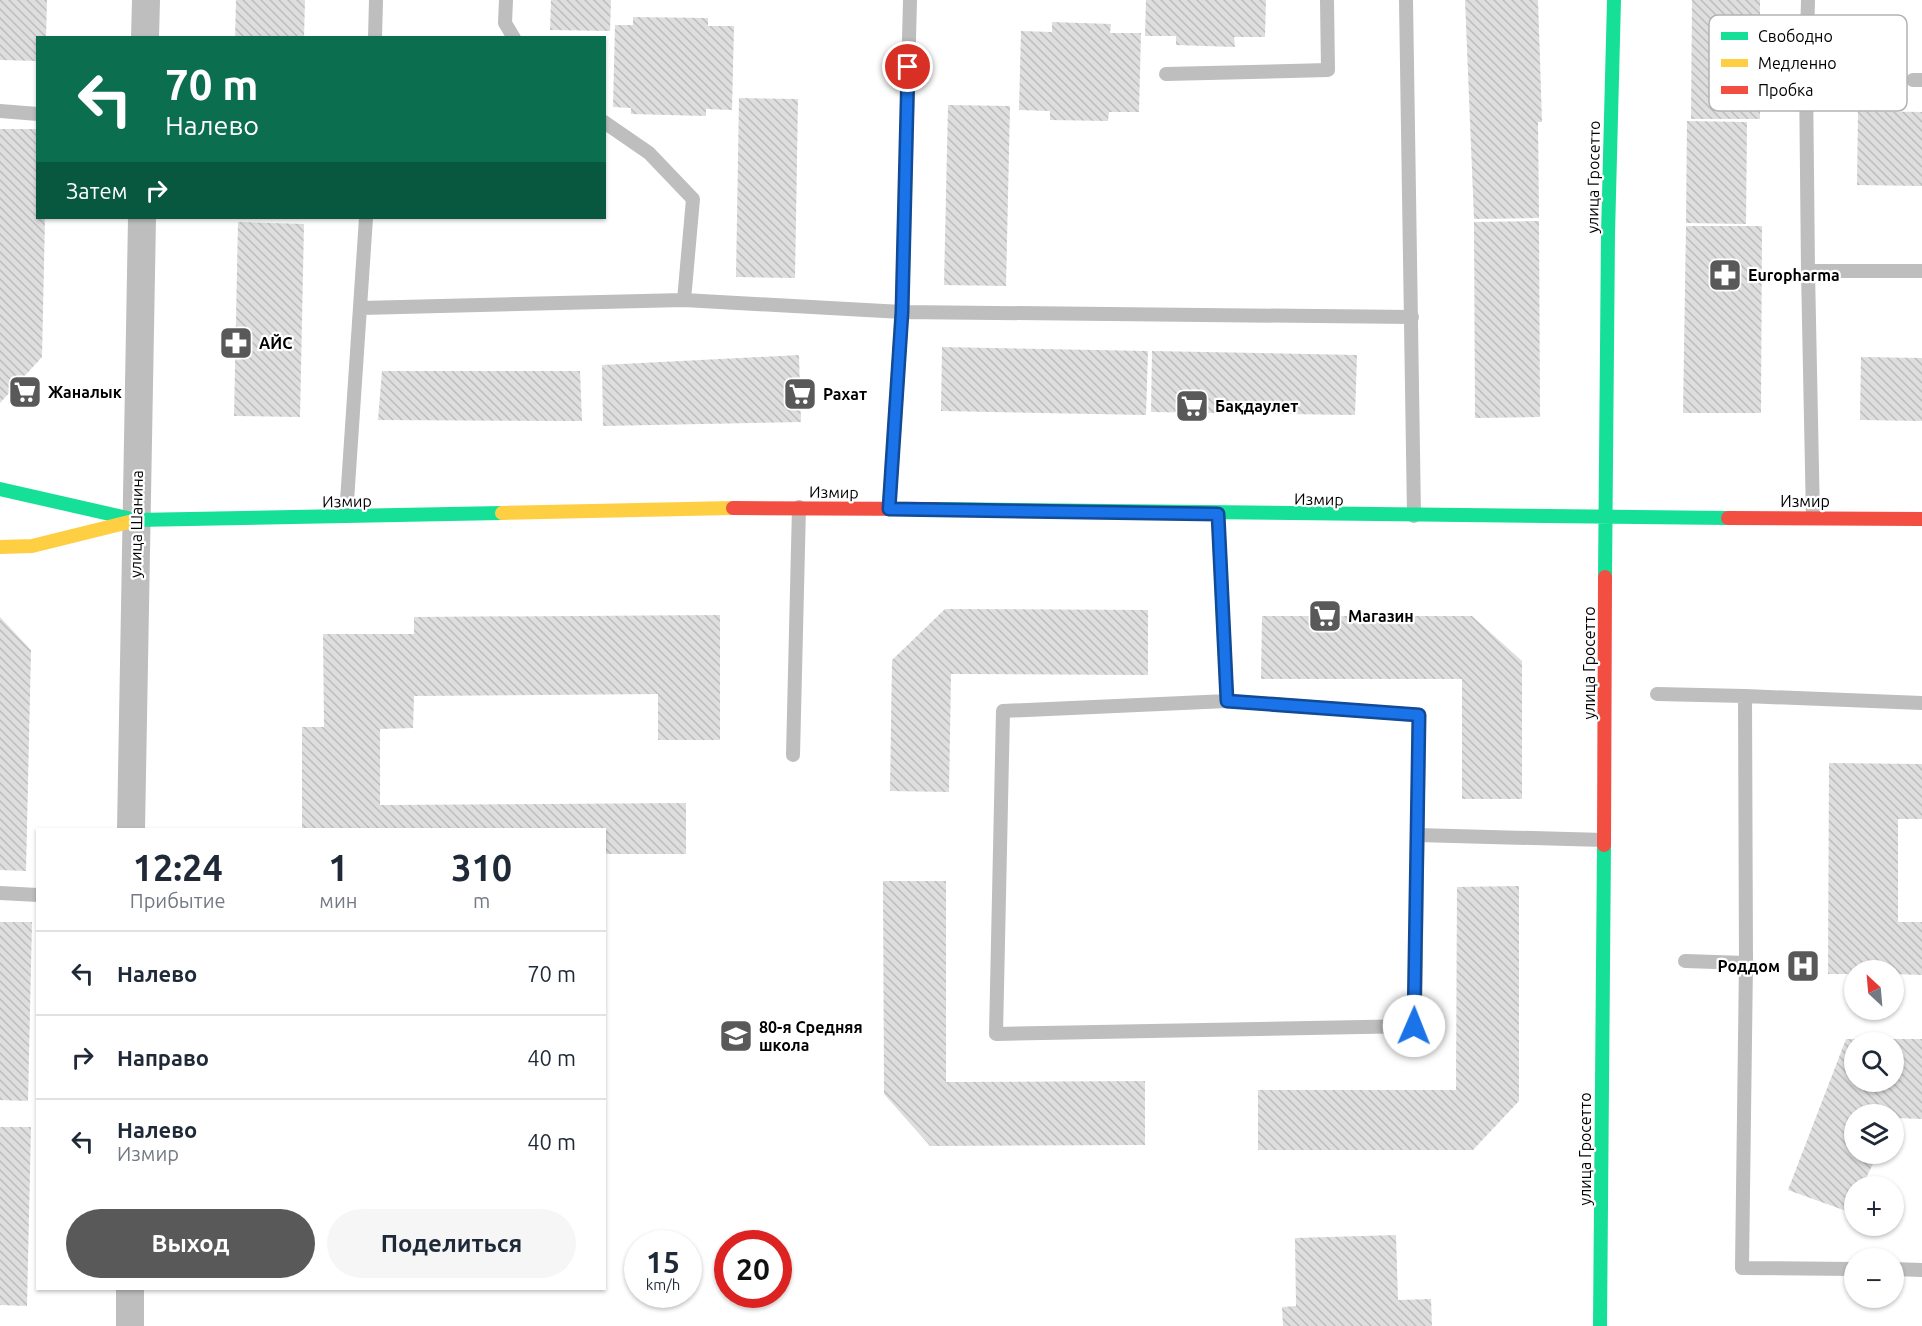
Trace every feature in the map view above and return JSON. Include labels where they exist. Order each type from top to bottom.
[{"type":"street","points":[[145,36],[146,0]]},
{"type":"street","name":"улица Гросетто","points":[[1600,1326],[1608,234],[1614,0]]},
{"type":"street","name":"улица Шанина","points":[[131,828],[142,219]]},
{"type":"street","name":"Измир","points":[[0,489],[136,520],[346,518],[799,507],[1218,514],[1922,519]]},
{"type":"street","points":[[0,547],[32,546],[136,520]]},
{"type":"street","points":[[130,1290],[130,1326]]},
{"type":"lane","points":[[375,36],[376,0]]},
{"type":"lane","points":[[506,0],[505,23],[513,36]]},
{"type":"lane","points":[[889,509],[902,312],[910,0]]},
{"type":"lane","points":[[1166,74],[1328,70],[1327,0]]},
{"type":"lane","points":[[1406,0],[1414,516]]},
{"type":"lane","points":[[1808,0],[1808,15]]},
{"type":"lane","points":[[0,111],[36,114]]},
{"type":"lane","points":[[1806,111],[1813,518]]},
{"type":"lane","points":[[606,123],[649,153],[693,199],[684,300]]},
{"type":"lane","points":[[346,518],[366,219]]},
{"type":"lane","points":[[1808,271],[1922,271]]},
{"type":"lane","points":[[361,308],[684,300],[902,312],[1412,317]]},
{"type":"lane","points":[[793,755],[799,507]]},
{"type":"lane","points":[[1218,514],[1227,701]]},
{"type":"lane","points":[[1657,694],[1922,703]]},
{"type":"lane","points":[[1745,696],[1746,963],[1742,1268],[1844,1269]]},
{"type":"lane","points":[[1227,701],[1419,715],[1414,1026],[996,1034],[1003,711],[1227,701]]},
{"type":"lane","points":[[1417,835],[1604,840]]},
{"type":"lane","points":[[0,893],[36,895]]},
{"type":"lane","points":[[1685,961],[1746,963]]},
{"type":"lane","points":[[1904,1269],[1922,1270]]},
{"type":"building","points":[[0,0],[47,0],[46,36],[36,36],[36,61],[0,60]]},
{"type":"building","points":[[236,0],[305,0],[304,36],[235,36]]},
{"type":"building","points":[[551,0],[611,0],[610,31],[550,30]]},
{"type":"building","points":[[1146,0],[1266,0],[1265,37],[1234,37],[1235,47],[1176,45],[1176,36],[1145,36]]},
{"type":"building","points":[[1465,0],[1538,0],[1542,122],[1538,122],[1539,218],[1474,219]]},
{"type":"building","points":[[1692,0],[1760,0],[1760,15],[1709,15],[1709,111],[1760,111],[1760,119],[1691,119]]},
{"type":"building","points":[[633,17],[708,18],[708,26],[734,26],[732,110],[706,109],[706,116],[631,114],[631,108],[613,107],[615,25],[633,25]]},
{"type":"building","points":[[1052,22],[1111,24],[1110,33],[1141,33],[1139,112],[1109,112],[1108,121],[1050,120],[1050,111],[1019,110],[1021,31],[1052,32]]},
{"type":"building","points":[[739,98],[798,99],[795,278],[736,277]]},
{"type":"building","points":[[948,105],[1010,106],[1006,286],[944,285]]},
{"type":"building","points":[[1858,111],[1922,112],[1922,186],[1857,185]]},
{"type":"building","points":[[1687,121],[1747,122],[1746,224],[1686,223]]},
{"type":"building","points":[[0,129],[36,129],[36,219],[45,219],[42,357],[0,403]]},
{"type":"building","points":[[1539,221],[1540,417],[1475,418],[1474,222]]},
{"type":"building","points":[[238,222],[304,224],[300,417],[234,416]]},
{"type":"building","points":[[1686,226],[1762,226],[1761,413],[1683,413]]},
{"type":"building","points":[[942,347],[1148,351],[1146,415],[941,411]]},
{"type":"building","points":[[1152,351],[1357,355],[1355,415],[1151,412]]},
{"type":"building","points":[[799,355],[801,422],[603,426],[602,365]]},
{"type":"building","points":[[1861,357],[1922,358],[1922,421],[1860,420]]},
{"type":"building","points":[[382,371],[580,371],[582,421],[378,420]]},
{"type":"building","points":[[945,609],[1148,610],[1148,675],[951,674],[949,792],[890,791],[892,660]]},
{"type":"building","points":[[720,615],[720,740],[658,740],[658,694],[414,696],[413,728],[380,729],[380,805],[686,803],[686,854],[606,854],[606,828],[302,828],[302,727],[324,727],[323,634],[414,634],[414,617]]},
{"type":"building","points":[[1262,616],[1472,616],[1522,661],[1522,799],[1462,799],[1462,679],[1261,679]]},
{"type":"building","points":[[0,617],[31,650],[26,871],[0,870]]},
{"type":"building","points":[[1829,763],[1922,764],[1922,819],[1898,819],[1898,922],[1922,922],[1922,975],[1904,974],[1904,960],[1844,960],[1844,974],[1828,974]]},
{"type":"building","points":[[883,881],[946,881],[946,1082],[1145,1081],[1145,1145],[930,1146],[884,1094]]},
{"type":"building","points":[[1519,886],[1519,1101],[1473,1150],[1258,1150],[1258,1090],[1456,1090],[1457,887]]},
{"type":"building","points":[[0,922],[32,922],[28,1101],[0,1100]]},
{"type":"building","points":[[1904,1039],[1922,1039],[1922,1119],[1904,1118],[1904,1104],[1844,1104],[1844,1164],[1873,1164],[1867,1176],[1844,1176],[1844,1210],[1788,1190],[1844,1044],[1844,1092],[1904,1092]]},
{"type":"building","points":[[0,1127],[31,1127],[27,1306],[0,1305]]},
{"type":"building","points":[[1396,1235],[1398,1300],[1431,1299],[1432,1326],[1283,1326],[1282,1307],[1296,1306],[1295,1238]]},
{"type":"traffic: fast","points":[[1605,577],[1608,234],[1614,0]]},
{"type":"traffic: fast","points":[[0,489],[136,520],[502,513]]},
{"type":"traffic: fast","points":[[937,509],[1728,518]]},
{"type":"traffic: fast","points":[[1600,1326],[1604,845]]},
{"type":"traffic: slow","points":[[502,513],[733,508]]},
{"type":"traffic: slow","points":[[0,547],[32,546],[129,522]]},
{"type":"traffic: jam","points":[[733,508],[937,509]]},
{"type":"traffic: jam","points":[[1728,518],[1922,519]]},
{"type":"traffic: jam","points":[[1604,845],[1605,577]]},
{"type":"place","name":"Europharma","points":[[1725,275]]},
{"type":"place","name":"АЙС","points":[[236,343]]},
{"type":"place","name":"Жаналык","points":[[25,392]]},
{"type":"place","name":"Рахат","points":[[800,394]]},
{"type":"place","name":"Бақдаулет","points":[[1192,406]]},
{"type":"place","name":"Магазин","points":[[1325,616]]},
{"type":"place","name":"Роддом","points":[[1803,966]]},
{"type":"place","name":"80-я Средняя школа","points":[[736,1036]]},
{"type":"route","points":[[908,67],[902,312],[889,509],[1218,514],[1227,701],[1419,715],[1414,1026]]}]
